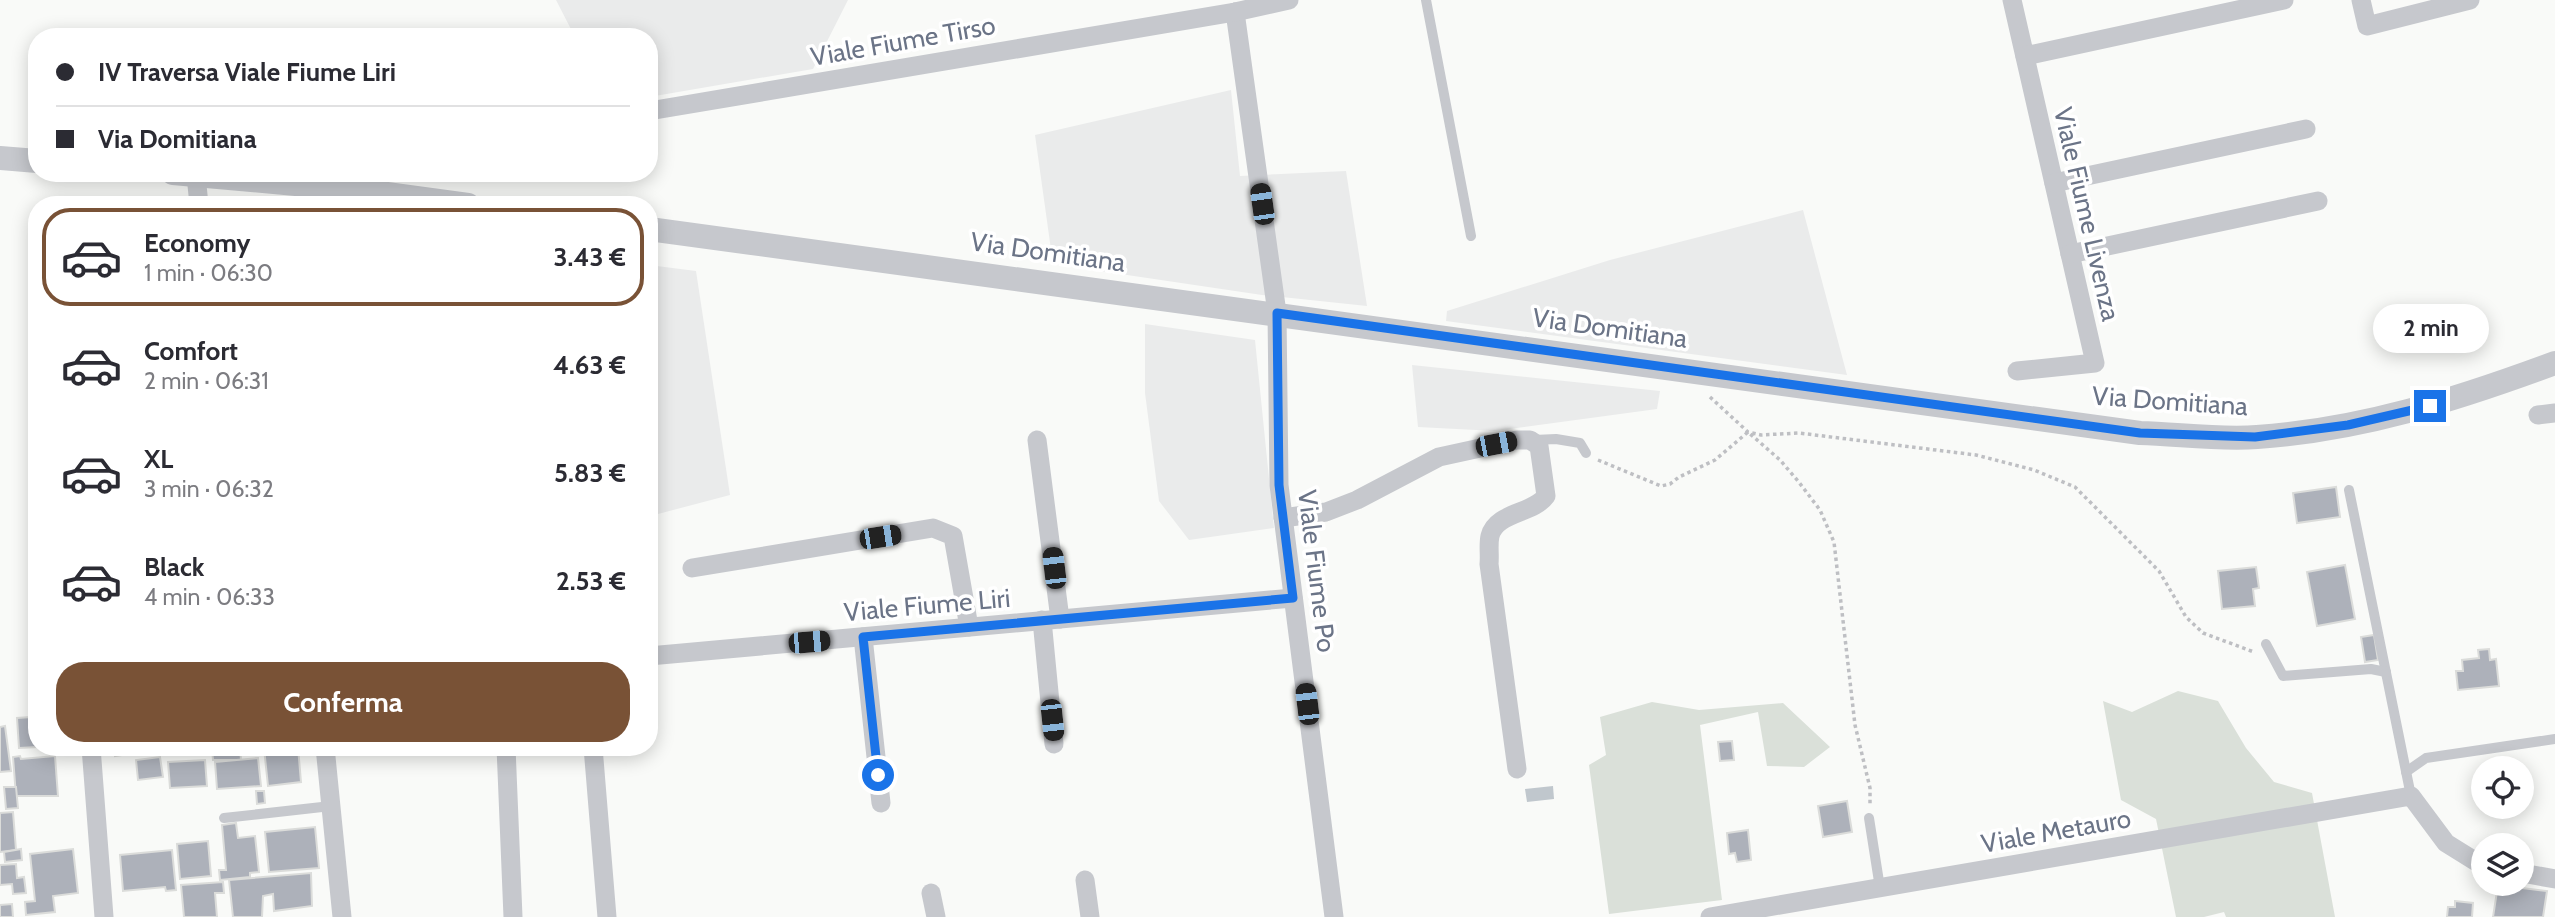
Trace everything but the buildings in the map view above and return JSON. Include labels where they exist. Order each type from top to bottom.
[{"type":"street","name":"Viale Fiume Tirso","points":[[658,109],[1235,12],[1289,0]]},
{"type":"street","name":"Viale Fiume Livenza","points":[[2012,0],[2095,363],[2017,371]]},
{"type":"street","points":[[2025,56],[2284,0]]},
{"type":"street","points":[[2361,0],[2367,26],[2470,0]]},
{"type":"street","name":"Viale Fiume Po","points":[[1235,12],[1277,313],[1279,485],[1334,917]]},
{"type":"street","points":[[2054,183],[2306,129]]},
{"type":"street","points":[[0,158],[28,160]]},
{"type":"street","points":[[272,182],[402,196]]},
{"type":"street","points":[[2070,254],[2318,201]]},
{"type":"street","name":"Via Domitiana","points":[[658,230],[1694,369],[2140,433],[2255,437],[2348,425],[2457,399],[2555,363]]},
{"type":"street","points":[[1037,440],[1051,620],[1054,744]]},
{"type":"street","points":[[1283,518],[1326,512],[1439,457],[1475,448],[1530,440],[1539,446],[1546,496],[1539,506],[1502,520],[1490,534],[1489,564],[1517,769]]},
{"type":"street","points":[[692,568],[933,528],[953,536],[969,627]]},
{"type":"street","name":"Viale Fiume Liri","points":[[658,655],[1293,598]]},
{"type":"street","points":[[863,637],[881,803]]},
{"type":"street","points":[[92,756],[104,917]]},
{"type":"street","points":[[326,756],[342,917]]},
{"type":"street","points":[[506,756],[513,917]]},
{"type":"street","points":[[594,756],[607,917]]},
{"type":"street","points":[[2411,796],[2446,843],[2471,859]]},
{"type":"street","name":"Viale Metauro","points":[[1718,916],[2411,796]]},
{"type":"street","points":[[2534,875],[2555,879]]},
{"type":"street","points":[[1084,880],[1090,917]]},
{"type":"street","points":[[931,893],[936,917]]},
{"type":"lane","points":[[1426,0],[1471,236]]},
{"type":"lane","points":[[1530,440],[1556,439],[1580,443],[1586,453]]},
{"type":"lane","points":[[2349,489],[2411,796]]},
{"type":"lane","points":[[2266,644],[2283,676],[2371,669],[2386,672]]},
{"type":"lane","points":[[2406,772],[2426,758],[2555,739]]},
{"type":"lane","points":[[224,818],[331,806]]},
{"type":"lane","points":[[1869,818],[1880,889]]},
{"type":"path","points":[[1694,369],[1709,395],[1780,460],[1805,490],[1820,510],[1834,542],[1855,725],[1870,788],[1869,818]]},
{"type":"path","points":[[1586,453],[1661,486],[1716,460],[1748,432]]},
{"type":"path","points":[[1748,432],[1761,435],[1799,433],[1976,455],[2034,470],[2075,487],[2159,571],[2186,617],[2203,633],[2253,651],[2283,676]]},
{"type":"shaded area","points":[[556,0],[848,0],[813,69],[658,95],[658,28],[570,28]]},
{"type":"shaded area","points":[[1231,90],[1240,176],[1346,171],[1367,306],[1262,295],[1053,264],[1035,135]]},
{"type":"shaded area","points":[[1803,210],[1847,375],[1446,321],[1447,311],[1610,260]]},
{"type":"shaded area","points":[[658,266],[696,271],[730,495],[658,514]]},
{"type":"shaded area","points":[[1145,324],[1255,340],[1274,528],[1189,540],[1159,501],[1145,393]]},
{"type":"shaded area","points":[[1412,365],[1660,391],[1657,409],[1495,431],[1418,427]]},
{"type":"shaded area","points":[[2178,691],[2218,701],[2246,748],[2274,782],[2312,793],[2335,917],[2226,917],[2224,912],[2204,917],[2176,917],[2156,819],[2121,800],[2103,701],[2132,712]]},
{"type":"shaded area","points":[[1652,702],[1699,710],[1783,703],[1830,747],[1804,767],[1767,766],[1758,712],[1700,725],[1722,900],[1609,914],[1589,765],[1606,755],[1600,717]]},
{"type":"shaded area","points":[[1553,786],[1554,799],[1527,802],[1525,789]]},
{"type":"route","points":[[878,775],[863,637],[1293,598],[1279,485],[1277,313],[2140,433],[2255,437],[2348,425],[2430,406]]}]
